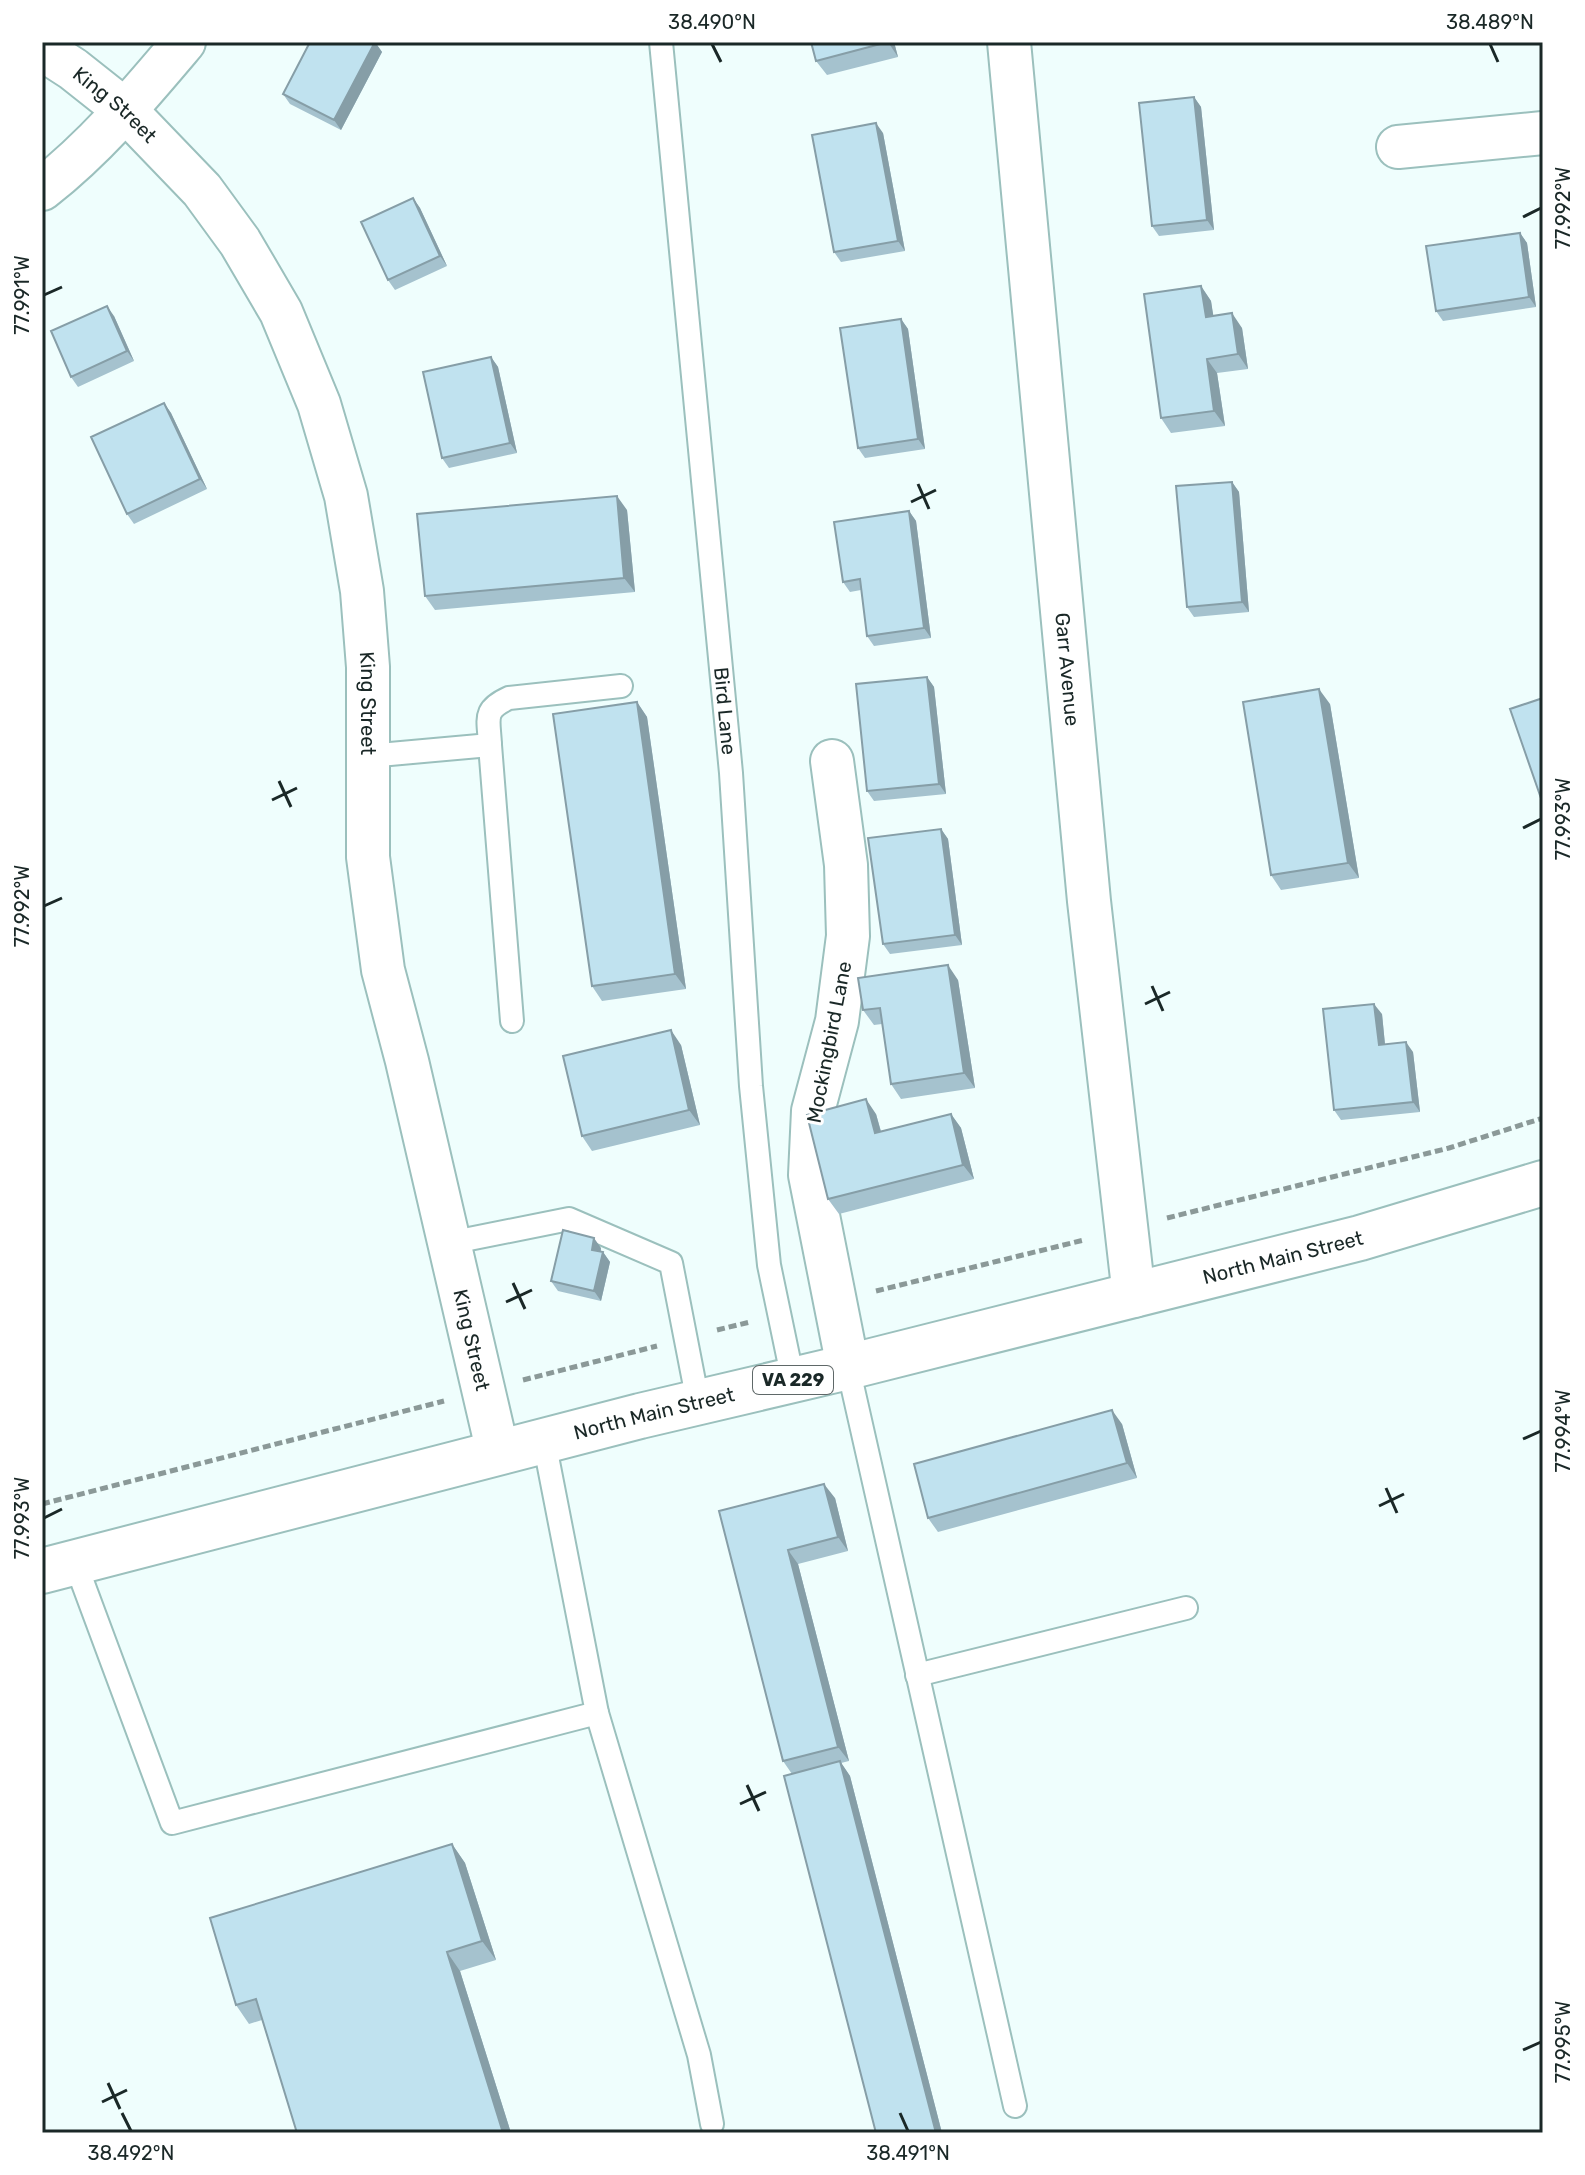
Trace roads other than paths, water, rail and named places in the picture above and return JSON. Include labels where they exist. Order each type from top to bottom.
[{"type":"main road","name":"North Main Street","points":[[58,1567],[698,1402],[1360,1238],[1543,1183]]},
{"type":"street","points":[[42,189],[126,111],[184,42]]},
{"type":"street","name":"Garr Avenue","points":[[1009,42],[1087,885],[1134,1296]]},
{"type":"street","name":"King Street","points":[[42,49],[126,111],[202,190],[240,242],[281,312],[319,404],[346,496],[362,591],[368,667],[368,857],[383,970],[498,1453]]},
{"type":"street","points":[[1398,147],[1543,133]]},
{"type":"street","name":"Mockingbird Lane","points":[[832,761],[846,865],[848,936],[837,1021],[813,1111],[810,1175],[848,1367]]},
{"type":"lane","name":"Bird Lane","points":[[661,42],[731,773],[751,1086],[769,1265],[793,1380]]},
{"type":"lane","points":[[512,1021],[489,714],[495,704],[509,698],[621,686]]},
{"type":"lane","points":[[368,756],[490,745]]},
{"type":"lane","points":[[449,1243],[569,1219],[671,1263],[698,1402]]},
{"type":"lane","points":[[848,1367],[1015,2106]]},
{"type":"lane","points":[[544,1441],[597,1713],[699,2055],[712,2124]]},
{"type":"lane","points":[[58,1567],[172,1823],[597,1713]]},
{"type":"lane","points":[[917,1675],[1186,1608]]}]
